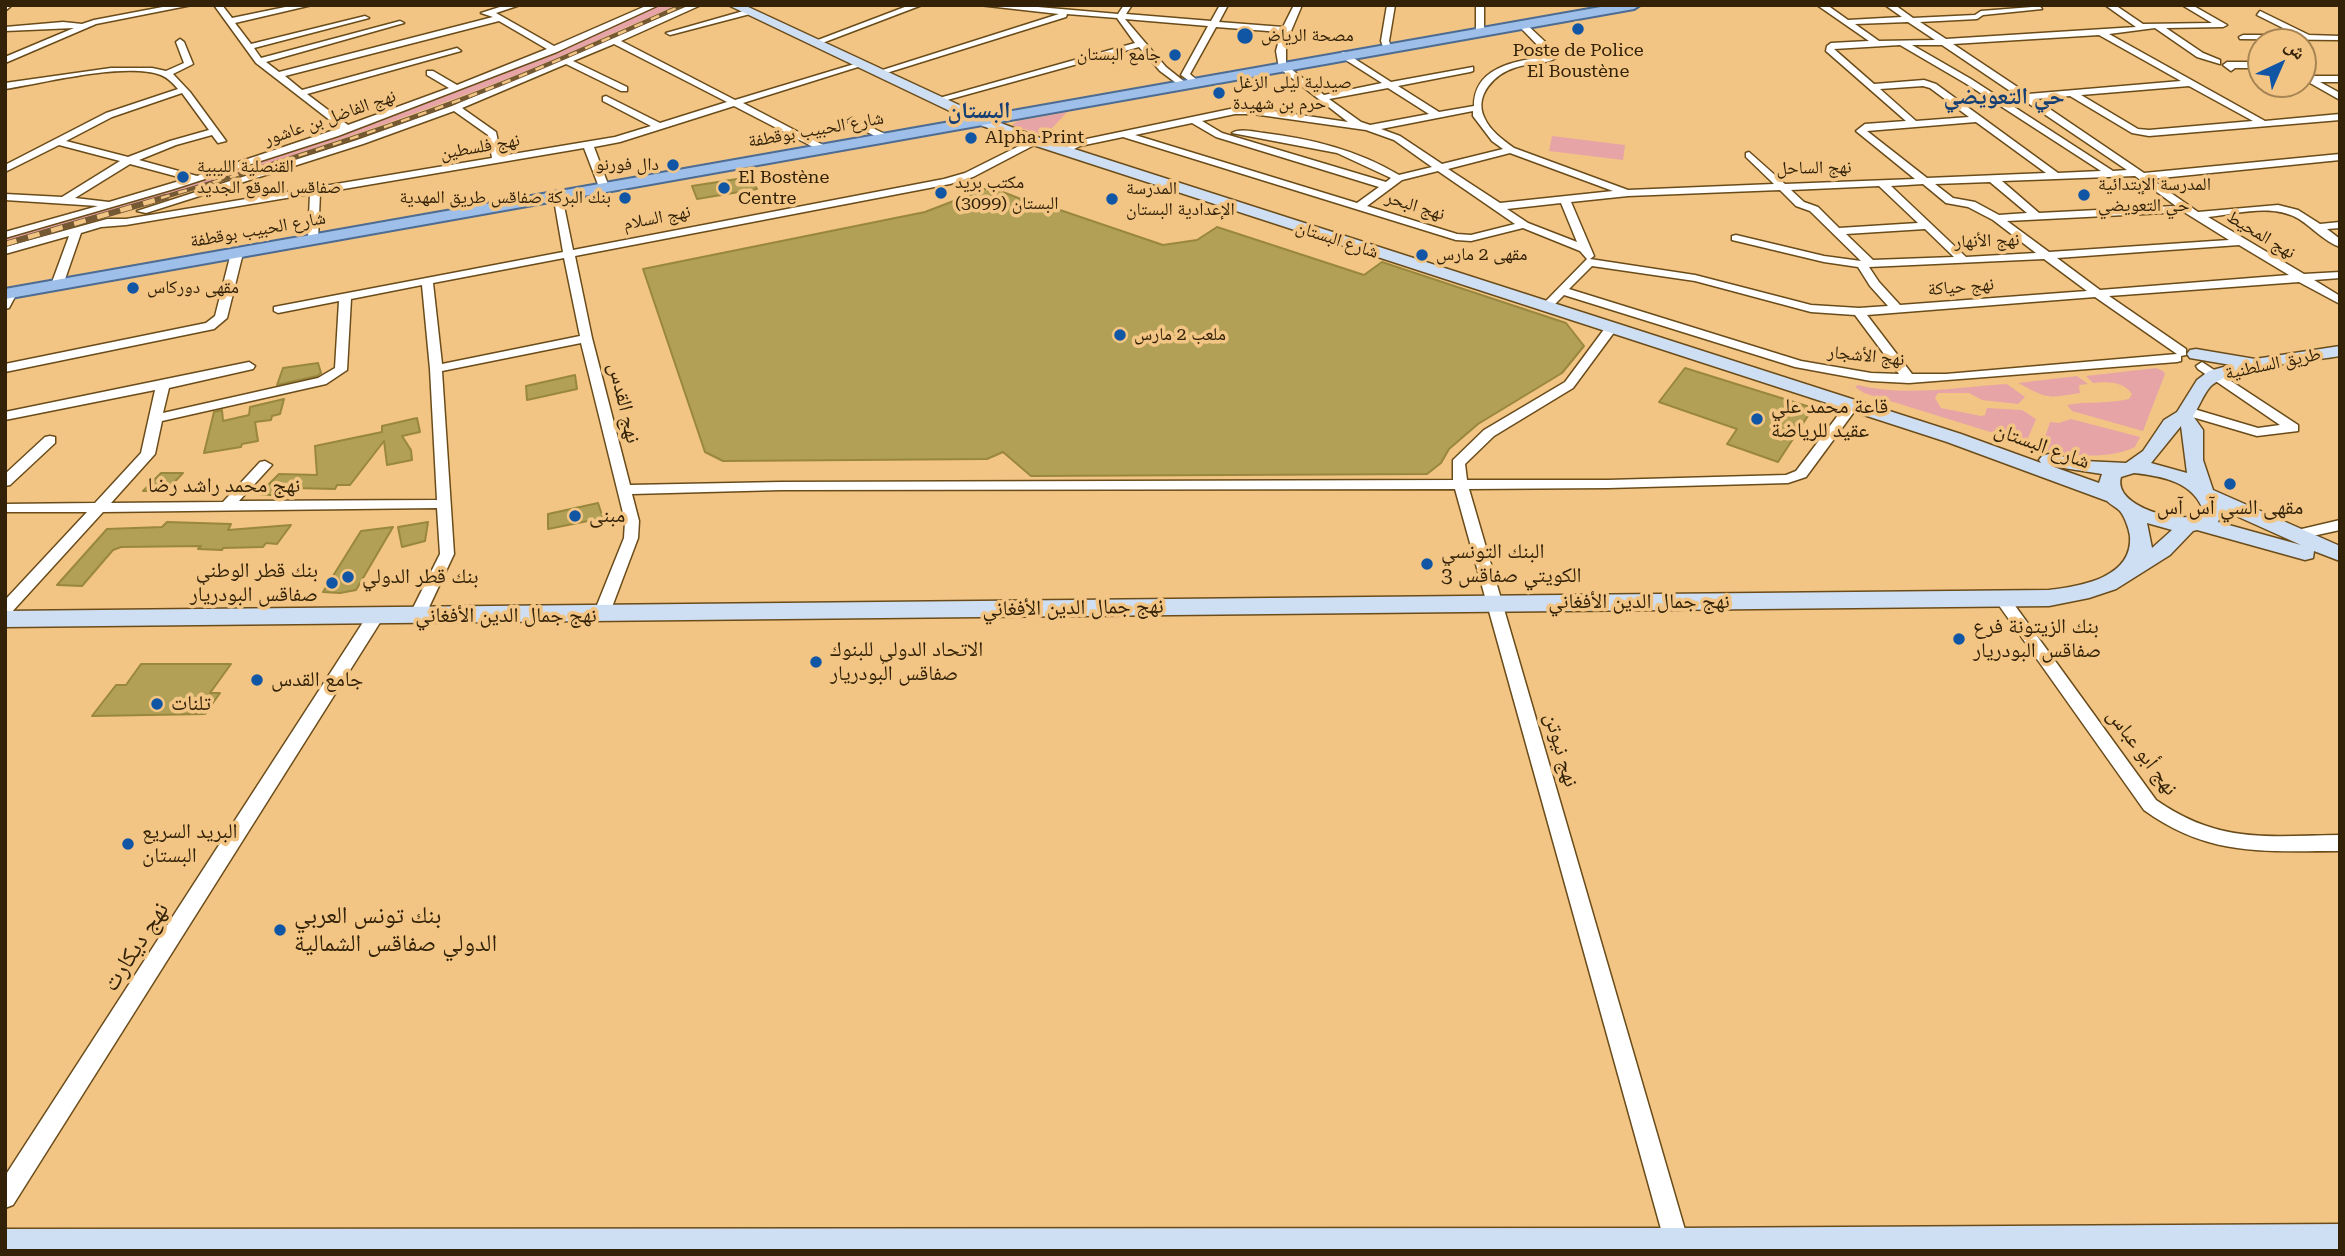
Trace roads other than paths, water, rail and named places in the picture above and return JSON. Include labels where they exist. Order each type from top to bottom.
[{"type":"main road","name":"شارع البستان","points":[[734,5],[980,120],[1035,141],[1954,438],[2122,502],[2157,520],[2193,524],[2340,564]]},
{"type":"main road","name":"شارع الحبيب بوقطفة","points":[[7,298],[57,285],[1626,6]]},
{"type":"main road","name":"طريق السلطنية","points":[[2127,468],[2150,455],[2171,424],[2185,413],[2203,384],[2194,361],[2254,363],[2337,353]]},
{"type":"main road","points":[[2194,361],[2254,363]]},
{"type":"main road","points":[[2185,413],[2193,430],[2193,460],[2204,493],[2213,504],[2214,513],[2210,519],[2193,524]]},
{"type":"main road","name":"شارع البستان","points":[[1954,438],[2064,464],[2127,468],[2176,476],[2204,493],[2340,554]]},
{"type":"main road","points":[[2127,468],[2112,473],[2108,479],[2109,487],[2143,534],[2141,558],[2132,567]]},
{"type":"main road","name":"نهج جمال الدين الأفغاني","points":[[5,619],[2003,600],[2077,595],[2110,583],[2132,567],[2172,545],[2193,524]]},
{"type":"main road","points":[[5,1246],[1678,1248],[2340,1241]]},
{"type":"street","points":[[5,60],[103,20],[188,5]]},
{"type":"street","points":[[218,5],[259,61],[347,129]]},
{"type":"street","points":[[231,21],[308,5]]},
{"type":"street","points":[[449,32],[440,25],[516,5]]},
{"type":"street","name":"نهج الفاضل بن عاشور","points":[[5,235],[197,179],[347,129],[554,50],[655,5]]},
{"type":"street","points":[[5,251],[265,173],[455,108],[697,5]]},
{"type":"street","points":[[814,43],[918,5]]},
{"type":"street","points":[[983,5],[1286,30]]},
{"type":"street","points":[[1128,5],[1121,21],[1163,69],[1189,83]]},
{"type":"street","points":[[1189,83],[1185,75],[1224,5]]},
{"type":"street","points":[[1298,5],[1286,30],[1279,57],[1282,66],[1341,113],[1371,128]]},
{"type":"street","points":[[1387,47],[1385,41],[1391,5]]},
{"type":"street","points":[[1480,5],[1480,31]]},
{"type":"street","points":[[1821,5],[1828,5]]},
{"type":"street","points":[[1821,5],[1875,41]]},
{"type":"street","name":"نهج المحيط","points":[[1889,5],[2104,149],[2186,209],[2340,301]]},
{"type":"street","points":[[1847,22],[1977,17],[1981,13],[2038,9],[2035,5]]},
{"type":"street","points":[[2109,5],[2141,26]]},
{"type":"street","points":[[2186,5],[2247,39]]},
{"type":"street","points":[[490,12],[554,50]]},
{"type":"street","points":[[670,33],[747,12]]},
{"type":"street","points":[[877,73],[1072,12]]},
{"type":"street","points":[[2260,13],[2290,28]]},
{"type":"street","points":[[247,47],[365,18]]},
{"type":"street","points":[[276,76],[500,19]]},
{"type":"street","points":[[259,61],[400,23]]},
{"type":"street","points":[[5,29],[58,24],[81,27]]},
{"type":"street","points":[[1521,24],[1553,54],[1552,58],[1512,65],[1496,71],[1483,85],[1477,108],[1478,116],[1488,131],[1511,150],[1628,194]]},
{"type":"street","points":[[1913,123],[1829,49],[1831,46],[1875,41],[1943,42],[2100,32],[2141,26],[2223,25]]},
{"type":"street","points":[[2157,26],[2200,55],[2217,62]]},
{"type":"street","points":[[2100,32],[2261,122]]},
{"type":"street","points":[[2317,37],[2340,38]]},
{"type":"street","points":[[615,41],[822,149]]},
{"type":"street","points":[[5,86],[106,72],[166,74],[188,64],[180,42]]},
{"type":"street","points":[[1899,42],[1977,87],[2110,173]]},
{"type":"street","points":[[937,100],[1140,44]]},
{"type":"street","points":[[301,93],[457,51]]},
{"type":"street","points":[[1344,55],[1435,114]]},
{"type":"street","points":[[568,62],[624,89]]},
{"type":"street","name":"نهج فلسطين","points":[[99,224],[315,192],[588,145],[660,127],[858,64]]},
{"type":"street","points":[[2231,68],[2227,65],[2247,65]]},
{"type":"street","points":[[1321,98],[1470,69]]},
{"type":"street","points":[[430,73],[457,89]]},
{"type":"street","points":[[63,201],[128,161],[173,143],[218,137],[182,90],[166,74]]},
{"type":"street","points":[[2317,78],[2340,79]]},
{"type":"street","points":[[1872,87],[1924,83],[1934,86],[2054,175]]},
{"type":"street","points":[[2024,97],[2189,83]]},
{"type":"street","points":[[2317,85],[2340,97]]},
{"type":"street","points":[[5,169],[123,109],[182,90]]},
{"type":"street","points":[[2072,93],[2135,131],[2149,133],[2340,117]]},
{"type":"street","points":[[606,99],[660,127]]},
{"type":"street","points":[[455,108],[493,134],[496,160]]},
{"type":"street","points":[[1064,151],[1077,144],[1123,134],[1253,111],[1371,128],[1477,108]]},
{"type":"street","points":[[1324,121],[1338,119],[1341,113]]},
{"type":"street","points":[[1977,119],[1865,127],[1861,131],[1950,201],[1971,204],[1997,218],[2098,294],[2293,428],[2257,432],[2185,413]]},
{"type":"street","points":[[1194,120],[1210,132],[1387,186]]},
{"type":"street","points":[[852,121],[884,137]]},
{"type":"street","name":"نهج البحر","points":[[1371,128],[1397,138],[1524,225]]},
{"type":"street","points":[[1210,132],[1297,141],[1343,149],[1373,162],[1398,178]]},
{"type":"street","name":"نهج البحر","points":[[1123,134],[1464,239],[1524,225]]},
{"type":"street","points":[[56,141],[197,179]]},
{"type":"street","name":"نهج السلام","points":[[278,309],[958,179],[1035,141]]},
{"type":"street","points":[[1283,155],[1297,141]]},
{"type":"street","points":[[588,145],[604,187]]},
{"type":"street","points":[[1359,207],[1398,178],[1511,150]]},
{"type":"street","points":[[1749,155],[1778,186],[1800,204],[1814,209],[1838,231],[1866,264],[1874,284],[1898,310]]},
{"type":"street","name":"نهج الساحل","points":[[1496,207],[1628,194],[2054,175],[2136,175],[2340,158]]},
{"type":"street","points":[[1993,179],[2037,217]]},
{"type":"street","points":[[1883,184],[1962,259]]},
{"type":"street","points":[[313,239],[315,192]]},
{"type":"street","name":"نهج القدس","points":[[557,196],[586,338],[632,521],[631,538],[601,615]]},
{"type":"street","points":[[5,197],[116,204]]},
{"type":"street","points":[[1547,306],[1589,262],[1565,201]]},
{"type":"street","points":[[2199,215],[2279,208],[2320,227],[2326,235],[2340,244]]},
{"type":"street","points":[[1997,218],[2186,209]]},
{"type":"street","points":[[1524,225],[1586,249]]},
{"type":"street","points":[[2320,227],[2340,225]]},
{"type":"street","points":[[1838,231],[1927,226]]},
{"type":"street","points":[[57,285],[76,231]]},
{"type":"street","name":"نهج الأنهار","points":[[1736,238],[1824,259],[1866,264],[2241,242]]},
{"type":"street","points":[[5,369],[210,326],[221,318],[237,253]]},
{"type":"street","name":"نهج حياكة","points":[[1589,262],[1695,278],[1811,308],[1859,312],[2340,275]]},
{"type":"street","points":[[418,616],[446,559],[436,369],[427,281]]},
{"type":"street","name":"نهج الأشجار","points":[[1563,291],[1684,330],[1838,373],[1909,379],[2194,361]]},
{"type":"street","points":[[155,419],[322,381],[338,374],[341,370],[345,296]]},
{"type":"street","points":[[1859,312],[1909,379]]},
{"type":"street","name":"نهج نيوتن","points":[[1612,327],[1569,385],[1489,433],[1458,463],[1461,483],[1678,1248]]},
{"type":"street","points":[[1671,345],[1684,330]]},
{"type":"street","points":[[436,369],[586,338]]},
{"type":"street","points":[[5,416],[249,366]]},
{"type":"street","points":[[5,610],[148,454],[163,385]]},
{"type":"street","points":[[623,490],[757,486],[1608,484],[1793,478],[1801,474],[1853,405]]},
{"type":"street","points":[[5,482],[50,440]]},
{"type":"street","points":[[226,507],[265,465]]},
{"type":"street","name":"نهج محمد راشد رضا","points":[[5,508],[444,504]]},
{"type":"street","points":[[2294,535],[2340,525]]},
{"type":"street","name":"نهج أبو عباس","points":[[2003,600],[2150,805],[2165,818],[2185,830],[2232,842],[2340,842]]},
{"type":"street","name":"نهج ديكارت","points":[[5,1197],[375,617]]},
{"type":"railway","points":[[161,198],[326,147],[448,104],[537,69],[683,5]]},
{"type":"railway","points":[[5,244],[166,197]]},
{"type":"place","name":"Poste de Police El Boustène","points":[[1578,29]]},
{"type":"place","name":"مصحة الرياض","points":[[1245,36]]},
{"type":"place","name":"جامع البستان","points":[[1175,55]]},
{"type":"place","name":"صيدلية ليلى الزغل حرم بن شهيدة","points":[[1219,93]]},
{"type":"place","name":"Alpha Print","points":[[971,138]]},
{"type":"place","name":"دال فورنو","points":[[673,165]]},
{"type":"place","name":"القنصلية الليبية صفاقس الموقع الجديد","points":[[183,177]]},
{"type":"place","name":"El Bostène Centre","points":[[724,188]]},
{"type":"place","name":"مكتب بريد البستان (3099)","points":[[941,193]]},
{"type":"place","name":"المدرسة الإبتدائية حي التعويضي","points":[[2084,195]]},
{"type":"place","name":"بنك البركة صفاقس طريق المهدية","points":[[625,198]]},
{"type":"place","name":"المدرسة الإعدادية البستان","points":[[1112,199]]},
{"type":"place","name":"مقهى 2 مارس","points":[[1422,255]]},
{"type":"place","name":"مقهى دوركاس","points":[[133,288]]},
{"type":"place","name":"ملعب 2 مارس","points":[[1120,335]]},
{"type":"place","name":"قاعة محمد علي عقيد للرياضة","points":[[1757,419]]},
{"type":"place","name":"مقهى السي آس آس","points":[[2230,484]]},
{"type":"place","name":"مبنى","points":[[575,516]]},
{"type":"place","name":"البنك التونسي الكويتي صفاقس 3","points":[[1427,564]]},
{"type":"place","name":"بنك قطر الدولي","points":[[348,577]]},
{"type":"place","name":"بنك قطر الوطني صفاقس البودريار","points":[[332,583]]},
{"type":"place","name":"بنك الزيتونة فرع صفاقس البودريار","points":[[1959,639]]},
{"type":"place","name":"الاتحاد الدولي للبنوك صفاقس البودريار","points":[[816,662]]},
{"type":"place","name":"جامع القدس","points":[[257,680]]},
{"type":"place","name":"تلنات","points":[[157,704]]},
{"type":"place","name":"البريد السريع البستان","points":[[128,844]]},
{"type":"place","name":"بنك تونس العربي الدولي صفاقس الشمالية","points":[[280,930]]},
{"type":"district","name":"حي التعويضي","points":[[2004,97]]},
{"type":"district","name":"البستان","points":[[979,111]]}]
